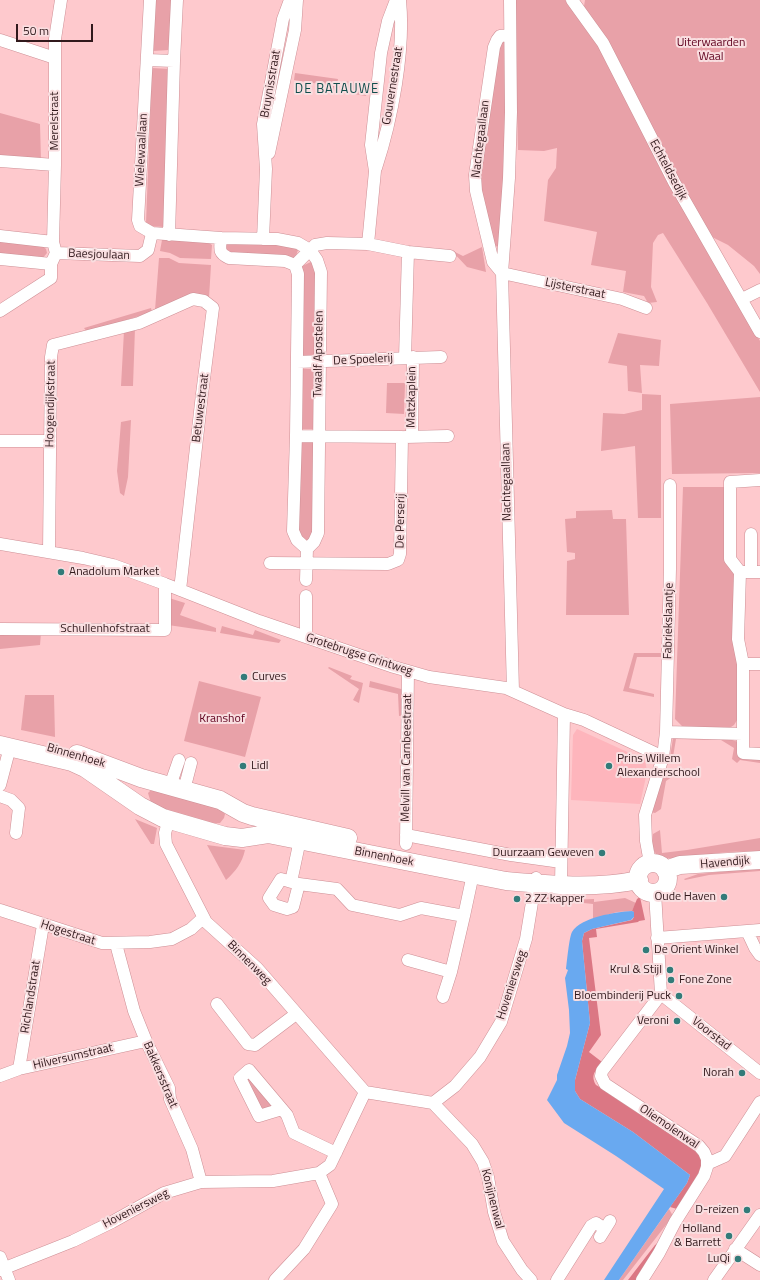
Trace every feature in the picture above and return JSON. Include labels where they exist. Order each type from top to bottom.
[{"type":"main road","name":"Binnenhoek","points":[[3,743],[72,753],[151,781],[220,800],[243,813],[301,834],[506,881],[535,883],[561,874]]},
{"type":"main road","name":"Binnenhoek","points":[[3,743],[72,762],[85,768],[140,806],[168,822],[236,838],[268,834],[301,834],[388,847],[535,883]]},
{"type":"main road","points":[[140,806],[139,790],[143,785],[151,781]]},
{"type":"main road","points":[[208,832],[222,830],[229,825],[235,808]]},
{"type":"main road","name":"Havendijk","points":[[652,873],[680,865],[760,860]]},
{"type":"main road","points":[[561,874],[652,873]]},
{"type":"main road","points":[[652,873],[643,888],[647,891],[655,892]]},
{"type":"street","name":"Merelstraat","points":[[54,248],[55,39],[61,0]]},
{"type":"street","name":"Wielewaallaan","points":[[150,0],[138,220],[140,226],[152,233]]},
{"type":"street","points":[[169,235],[177,0]]},
{"type":"street","name":"Bruynisstraat","points":[[263,239],[266,170],[263,124],[283,19],[290,0]]},
{"type":"street","name":"Bruynisstraat","points":[[266,170],[295,30],[297,0]]},
{"type":"street","name":"Gouvernestraat","points":[[368,244],[375,171],[372,145],[381,53],[388,21],[396,0]]},
{"type":"street","name":"Gouvernestraat","points":[[375,171],[383,148],[392,108],[401,34],[402,19],[400,0]]},
{"type":"street","name":"Nachtegaallaan","points":[[510,0],[511,112],[509,178],[502,273],[513,691]]},
{"type":"street","name":"Echteldsedijk","points":[[576,2],[604,43],[674,182],[760,332]]},
{"type":"street","name":"Nachtegaallaan","points":[[502,273],[493,262],[476,191],[475,176],[494,47],[500,36],[510,35]]},
{"type":"street","points":[[0,40],[55,58]]},
{"type":"street","points":[[147,60],[174,61]]},
{"type":"street","points":[[0,161],[55,165]]},
{"type":"street","points":[[152,233],[221,238],[277,239],[298,243],[310,250]]},
{"type":"street","name":"Baesjoulaan","points":[[0,236],[54,248],[140,256],[148,250],[152,233]]},
{"type":"street","points":[[221,238],[220,251],[222,255],[229,258],[285,261],[295,265],[315,245],[327,243],[368,244],[408,252],[450,256]]},
{"type":"street","name":"Baesjoulaan","points":[[0,259],[51,264],[54,248]]},
{"type":"street","name":"Twaalf Apostelen","points":[[295,265],[298,274],[293,531],[297,540],[307,549],[314,542],[318,533],[320,272],[317,260],[310,250]]},
{"type":"street","name":"De Spoelerij","points":[[408,252],[409,358]]},
{"type":"street","points":[[0,311],[51,278],[51,264]]},
{"type":"street","name":"Lijsterstraat","points":[[502,273],[622,299],[646,308]]},
{"type":"street","points":[[742,299],[760,290]]},
{"type":"street","name":"Betuwestraat","points":[[139,323],[193,299],[204,301],[213,308],[180,590]]},
{"type":"street","name":"Hoogendijkstraat","points":[[49,552],[51,357],[53,345],[139,323]]},
{"type":"street","name":"De Spoelerij","points":[[297,362],[441,357]]},
{"type":"street","name":"Matzkaplein","points":[[407,437],[409,358]]},
{"type":"street","points":[[296,436],[448,436]]},
{"type":"street","name":"De Perserij","points":[[307,563],[388,564],[398,560],[400,554],[407,437]]},
{"type":"street","points":[[0,441],[50,441]]},
{"type":"street","points":[[750,572],[730,559],[730,482],[760,480]]},
{"type":"street","name":"Fabriekslaantje","points":[[652,873],[645,834],[645,815],[663,757],[666,732],[670,592],[670,485]]},
{"type":"street","points":[[751,534],[750,572],[738,640],[743,664],[743,753],[760,754]]},
{"type":"street","name":"Grotebrugse Grintweg","points":[[0,544],[83,558],[113,566],[165,584],[258,621],[408,671],[429,677],[501,687],[564,714]]},
{"type":"street","points":[[306,580],[307,549]]},
{"type":"street","points":[[270,563],[307,563]]},
{"type":"street","name":"Schullenhofstraat","points":[[0,629],[165,630],[165,584]]},
{"type":"street","points":[[306,596],[306,637]]},
{"type":"street","points":[[743,664],[760,664]]},
{"type":"street","name":"Melvill van Carnbeestraat","points":[[408,671],[406,840],[511,855],[561,874]]},
{"type":"street","points":[[561,874],[564,714],[584,720],[663,757]]},
{"type":"street","points":[[666,732],[743,734]]},
{"type":"street","points":[[0,785],[3,743]]},
{"type":"street","points":[[177,788],[179,760]]},
{"type":"street","points":[[177,788],[191,763]]},
{"type":"street","points":[[0,796],[11,800],[19,808],[16,833]]},
{"type":"street","name":"Binnenweg","points":[[168,822],[165,833],[166,844],[206,922],[257,968],[365,1092]]},
{"type":"street","points":[[301,834],[295,883],[337,889],[352,905],[400,915],[422,908],[464,916]]},
{"type":"street","points":[[443,997],[451,972],[473,874]]},
{"type":"street","name":"Hoveniersweg","points":[[433,1103],[455,1086],[480,1057],[501,1022],[526,938],[535,883]]},
{"type":"street","points":[[655,892],[661,994]]},
{"type":"street","name":"Hogestraat","points":[[0,910],[102,943],[116,944],[172,939],[191,929],[204,918]]},
{"type":"street","name":"Richlandstraat","points":[[19,1069],[43,925]]},
{"type":"street","points":[[657,938],[760,930]]},
{"type":"street","points":[[747,931],[759,953]]},
{"type":"street","name":"Bakkersstraat","points":[[116,944],[134,1011],[146,1041],[169,1088],[170,1099],[192,1149],[201,1182]]},
{"type":"street","points":[[408,960],[451,972]]},
{"type":"street","name":"Voorstad","points":[[661,994],[760,1073]]},
{"type":"street","name":"Oliemolenwal","points":[[661,994],[602,1071],[602,1080],[605,1084],[699,1146],[706,1155],[707,1164]]},
{"type":"street","points":[[218,1004],[248,1044],[255,1045],[296,1014]]},
{"type":"street","name":"Hilversumstraat","points":[[0,1076],[19,1069],[146,1041]]},
{"type":"street","points":[[275,1280],[304,1249],[332,1204],[319,1172],[330,1165],[365,1092],[433,1103]]},
{"type":"street","points":[[642,1280],[704,1176],[707,1164],[725,1156],[760,1102]]},
{"type":"street","name":"Konijnenwal","points":[[433,1103],[472,1144],[483,1162],[488,1177],[494,1212],[503,1241],[522,1270],[531,1280]]},
{"type":"street","points":[[282,1109],[287,1115],[294,1134],[336,1153]]},
{"type":"street","name":"Hoveniersweg","points":[[3,1269],[73,1241],[112,1222],[164,1193],[201,1182],[273,1181],[319,1172]]},
{"type":"street","points":[[714,1280],[760,1215]]},
{"type":"street","points":[[557,1280],[591,1226],[596,1223],[605,1229]]},
{"type":"street","points":[[735,1249],[760,1265]]},
{"type":"shaded area","name":"Prins Willem Alexanderschool","points":[[577,729],[645,760],[647,772],[640,804],[571,800],[573,735]]},
{"type":"shaded area","points":[[640,897],[645,920],[596,929],[597,937],[589,938],[601,1035],[589,1052],[602,1062],[594,1075],[596,1085],[637,1108],[698,1152],[701,1159],[701,1171],[677,1209],[670,1207],[687,1183],[690,1175],[633,1132],[580,1099],[575,1091],[575,1080],[590,1023],[582,941],[584,933],[592,929],[632,920],[634,917],[634,912],[632,911],[637,899]]},
{"type":"shaded area","points":[[658,1243],[640,1280],[628,1280],[655,1245]]},
{"type":"green space","points":[[155,0],[173,0],[169,50],[153,51]]},
{"type":"green space","points":[[514,0],[565,0],[599,45],[760,341],[760,392],[663,233],[658,235],[653,243],[651,287],[657,302],[648,303],[644,296],[623,292],[626,271],[591,265],[597,232],[544,221],[548,180],[556,168],[557,148],[544,151],[518,150]]},
{"type":"green space","name":"Uiterwaarden Waal","points":[[585,0],[760,0],[760,274],[754,266],[728,245],[712,237],[702,222],[584,6]]},
{"type":"green space","points":[[507,39],[509,115],[499,246],[494,247],[478,176],[499,42]]},
{"type":"green space","points":[[152,68],[171,69],[164,227],[149,226],[146,223]]},
{"type":"green space","points":[[295,73],[338,79],[336,91],[326,90],[326,85],[294,80]]},
{"type":"green space","points":[[343,81],[368,84],[366,96],[341,92]]},
{"type":"green space","points":[[0,113],[40,124],[41,161],[0,156]]},
{"type":"green space","points":[[0,238],[41,244],[46,249],[47,253],[41,260],[0,255]]},
{"type":"green space","points":[[162,240],[205,240],[212,245],[211,259],[180,258],[170,253],[160,251]]},
{"type":"green space","points":[[226,244],[288,244],[299,247],[295,259],[233,255],[225,249]]},
{"type":"green space","points":[[482,247],[486,272],[467,267],[451,250],[463,256]]},
{"type":"green space","points":[[159,258],[169,258],[179,263],[211,265],[209,298],[155,310]]},
{"type":"green space","points":[[313,261],[315,272],[314,357],[300,357],[300,267]]},
{"type":"green space","points":[[151,308],[152,312],[87,332],[84,328]]},
{"type":"green space","points":[[135,328],[133,386],[121,386],[124,331]]},
{"type":"green space","points":[[618,333],[661,340],[659,366],[640,365],[642,393],[628,391],[627,366],[608,363]]},
{"type":"green space","points":[[300,369],[315,369],[314,429],[300,429]]},
{"type":"green space","points":[[387,383],[405,383],[404,414],[386,413]]},
{"type":"green space","points":[[642,394],[661,395],[661,518],[638,518],[635,446],[601,451],[603,413],[624,414],[642,410]]},
{"type":"green space","points":[[760,397],[760,473],[672,474],[670,404]]},
{"type":"green space","points":[[131,420],[128,477],[124,496],[120,493],[117,471],[121,422]]},
{"type":"green space","points":[[300,441],[314,441],[313,531],[312,536],[306,542],[298,532]]},
{"type":"green space","points":[[683,487],[725,487],[735,572],[739,668],[739,717],[734,725],[728,729],[682,726],[675,719]]},
{"type":"green space","points":[[612,510],[613,519],[626,519],[629,615],[566,615],[567,561],[575,559],[575,553],[567,552],[565,519],[576,518],[576,511]]},
{"type":"green space","points":[[169,598],[185,603],[180,615],[216,628],[216,632],[168,625]]},
{"type":"green space","points":[[222,626],[253,635],[255,630],[281,640],[279,643],[220,633]]},
{"type":"green space","points":[[0,633],[41,633],[40,645],[0,649]]},
{"type":"green space","points":[[634,653],[662,653],[662,657],[637,657],[629,688],[654,694],[654,697],[623,691]]},
{"type":"green space","points":[[329,667],[352,676],[350,679],[363,683],[359,703],[353,700],[359,689],[328,668]]},
{"type":"green space","name":"Kranshof","points":[[199,681],[261,697],[245,757],[184,741]]},
{"type":"green space","points":[[370,681],[405,690],[405,715],[399,716],[398,694],[369,687]]},
{"type":"green space","points":[[25,695],[54,695],[55,737],[21,730]]},
{"type":"green space","points":[[673,738],[732,740],[738,742],[760,757],[760,763],[740,760],[737,763],[732,759],[734,748],[721,740],[676,739],[673,757],[670,757]]},
{"type":"green space","points":[[664,773],[674,774],[666,781],[661,809],[655,813],[651,812]]},
{"type":"green space","points":[[154,787],[216,806],[225,814],[224,818],[220,823],[209,824],[184,820],[151,803],[148,793]]},
{"type":"green space","points":[[135,819],[157,828],[154,844],[151,844]]},
{"type":"green space","points":[[660,830],[662,853],[760,838],[760,851],[727,852],[680,858],[667,858],[656,854],[652,847],[653,834]]},
{"type":"green space","points":[[207,845],[245,850],[238,866],[226,880]]},
{"type":"green space","points":[[760,868],[760,871],[709,875],[684,879],[698,874]]},
{"type":"green space","points":[[538,896],[572,900],[594,899],[594,902],[625,898],[636,903],[632,911],[617,912],[593,919],[593,904],[537,898]]},
{"type":"green space","points":[[249,1076],[274,1107],[259,1110],[247,1077]]},
{"type":"green space","points":[[669,1209],[673,1216],[623,1280],[619,1280]]},
{"type":"water","points":[[632,911],[634,912],[634,917],[631,920],[592,929],[584,933],[582,941],[590,1023],[575,1080],[575,1091],[580,1099],[633,1132],[690,1175],[687,1183],[619,1280],[604,1280],[664,1189],[564,1123],[547,1100],[557,1080],[557,1075],[570,1033],[565,978],[568,970],[566,969],[572,932],[583,923],[599,916]]},
{"type":"place","name":"Anadolum Market","points":[[61,572]]},
{"type":"place","name":"Curves","points":[[244,677]]},
{"type":"place","name":"Lidl","points":[[243,766]]},
{"type":"place","name":"Prins Willem Alexanderschool","points":[[609,766]]},
{"type":"place","name":"Duurzaam Geweven","points":[[602,853]]},
{"type":"place","name":"Oude Haven","points":[[724,897]]},
{"type":"place","name":"2 ZZ kapper","points":[[517,899]]},
{"type":"place","name":"De Orient Winkel","points":[[646,950]]},
{"type":"place","name":"Krul & Stijl","points":[[670,970]]},
{"type":"place","name":"Fone Zone","points":[[671,980]]},
{"type":"place","name":"Bloembinderij Puck","points":[[679,996]]},
{"type":"place","name":"Veroni","points":[[677,1021]]},
{"type":"place","name":"Norah","points":[[742,1073]]},
{"type":"place","name":"D-reizen","points":[[747,1210]]},
{"type":"place","name":"Holland & Barrett","points":[[729,1236]]},
{"type":"place","name":"LuQi","points":[[738,1259]]},
{"type":"district","name":"DE BATAUWE","points":[[337,90]]}]
